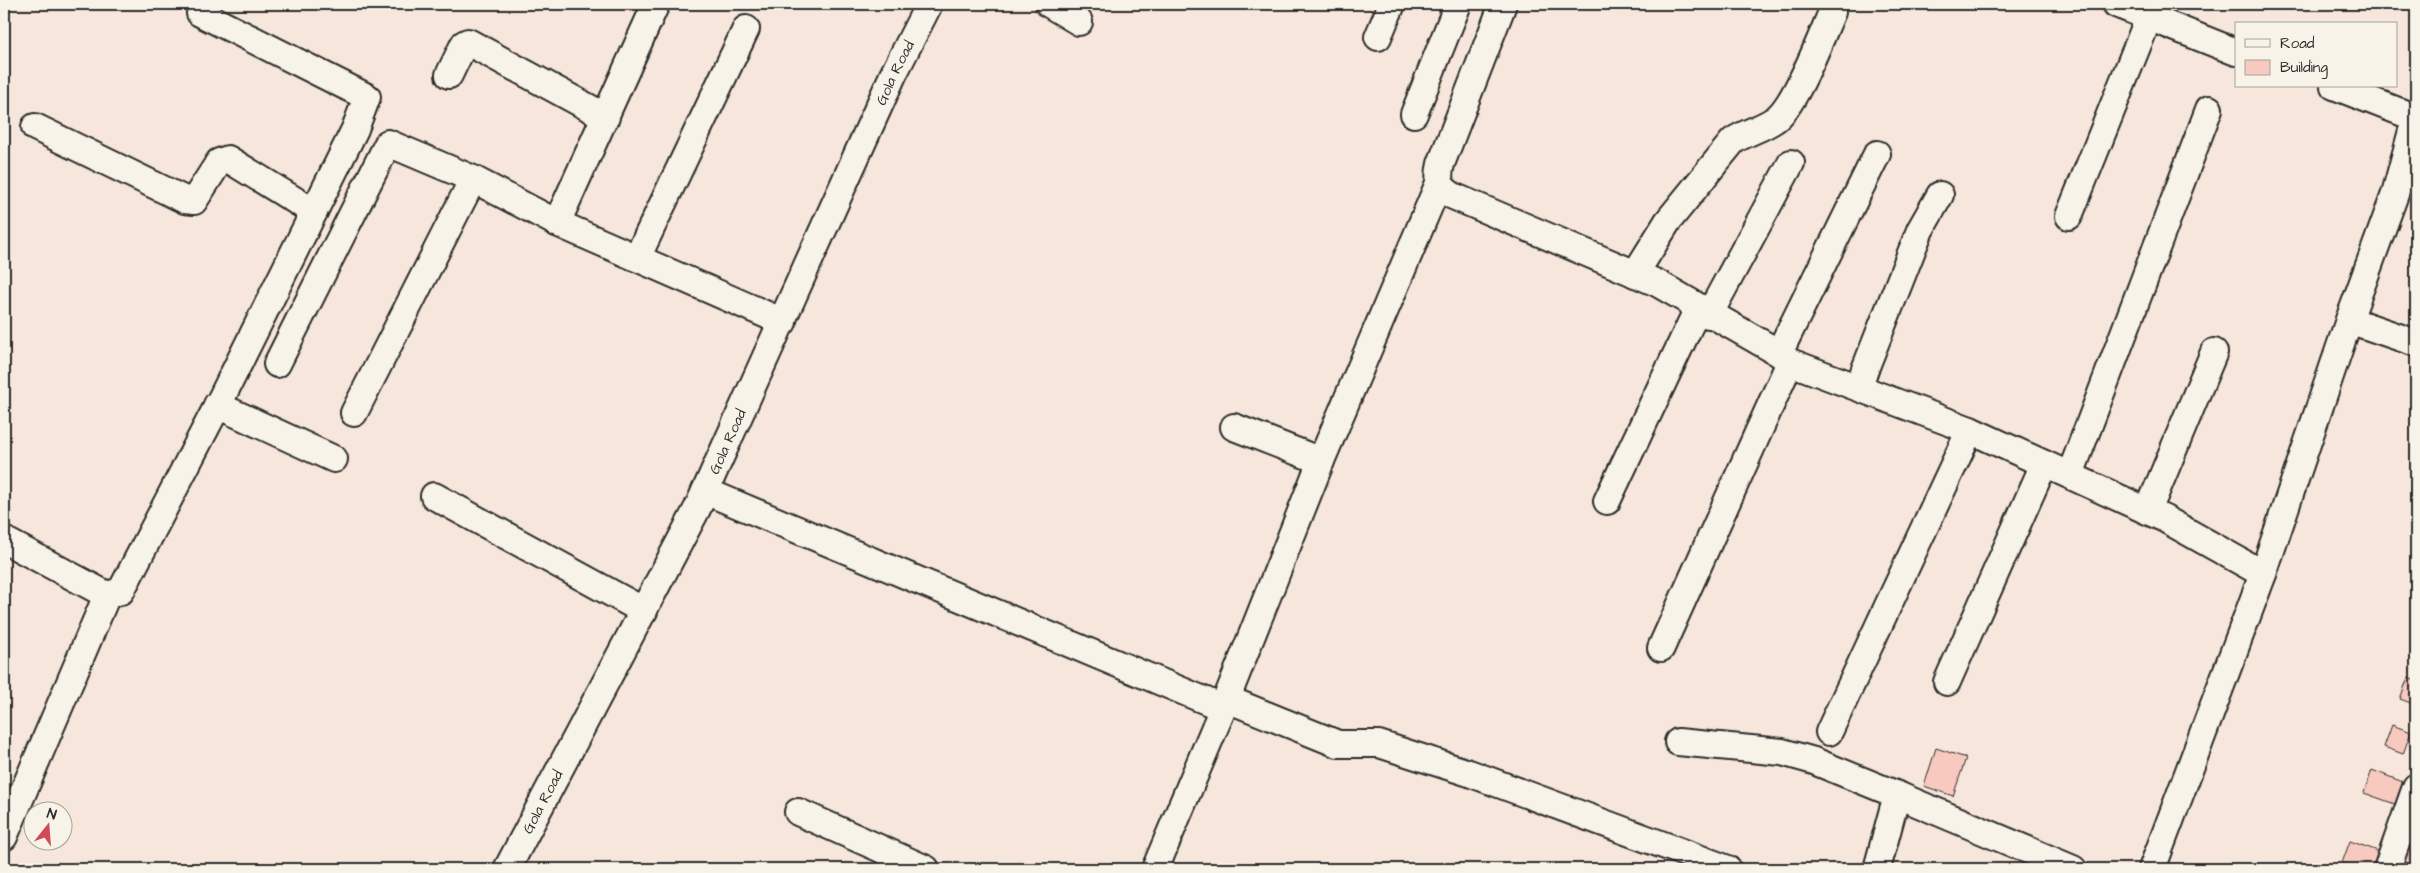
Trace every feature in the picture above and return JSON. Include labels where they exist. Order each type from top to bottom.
[{"type":"street","points":[[4,540],[107,595],[121,591],[314,212],[354,129],[367,97],[200,13],[204,4]]},
{"type":"street","points":[[557,223],[656,4]]},
{"type":"street","name":"Gola Road","points":[[507,869],[644,611],[705,491],[893,75],[929,4]]},
{"type":"street","points":[[1049,4],[1079,22]]},
{"type":"street","points":[[1378,37],[1392,4]]},
{"type":"street","points":[[1414,114],[1458,4]]},
{"type":"street","points":[[1155,869],[1225,703],[1321,461],[1439,184],[1441,164],[1503,4]]},
{"type":"street","points":[[2116,4],[2160,14],[2235,52]]},
{"type":"street","points":[[1635,274],[1668,221],[1733,141],[1775,120],[1782,114],[1793,97],[1832,12]]},
{"type":"street","points":[[2069,216],[2160,14]]},
{"type":"street","points":[[636,258],[746,29]]},
{"type":"street","points":[[449,76],[464,44],[468,42],[606,117]]},
{"type":"street","points":[[2152,869],[2263,574],[2349,320],[2395,194],[2415,126],[2338,88]]},
{"type":"street","points":[[2070,475],[2209,109]]},
{"type":"street","points":[[35,127],[185,200],[194,201],[219,162],[228,159],[314,212]]},
{"type":"street","points":[[277,364],[388,143],[473,179],[557,223],[783,322]]},
{"type":"street","points":[[1661,648],[1784,358],[1877,154]]},
{"type":"street","points":[[1607,501],[1704,312],[1791,162]]},
{"type":"street","points":[[354,413],[473,179]]},
{"type":"street","points":[[1439,184],[1442,190],[1453,196],[1656,283],[1784,358],[1970,430],[2070,475],[2148,511],[2263,574]]},
{"type":"street","points":[[1858,387],[1920,230],[1940,196]]},
{"type":"street","points":[[2349,320],[2416,342]]},
{"type":"street","points":[[2148,511],[2214,352]]},
{"type":"street","points":[[217,405],[334,460]]},
{"type":"street","points":[[1234,427],[1321,461]]},
{"type":"street","points":[[1829,732],[1970,430]]},
{"type":"street","points":[[1947,682],[2044,464]]},
{"type":"street","points":[[705,491],[1225,703],[1338,744],[1379,744],[1469,773],[1728,869]]},
{"type":"street","points":[[434,496],[644,611]]},
{"type":"street","points":[[4,837],[107,595]]},
{"type":"street","points":[[1678,742],[1782,752],[1814,761],[2073,869]]},
{"type":"street","points":[[2387,869],[2416,786]]},
{"type":"street","points":[[1878,869],[1895,802],[1900,796]]},
{"type":"street","points":[[798,812],[926,869]]},
{"type":"building","points":[[2408,677],[2416,680],[2416,705],[2400,699]]},
{"type":"building","points":[[2392,725],[2411,732],[2403,754],[2384,747]]},
{"type":"building","points":[[1936,748],[1966,758],[1953,796],[1924,786]]},
{"type":"building","points":[[2372,770],[2403,782],[2395,804],[2364,793]]},
{"type":"building","points":[[2350,841],[2381,852],[2375,869],[2358,869],[2342,863]]},
{"type":"building","points":[[2401,842],[2416,848],[2416,869],[2406,869],[2393,865]]}]
